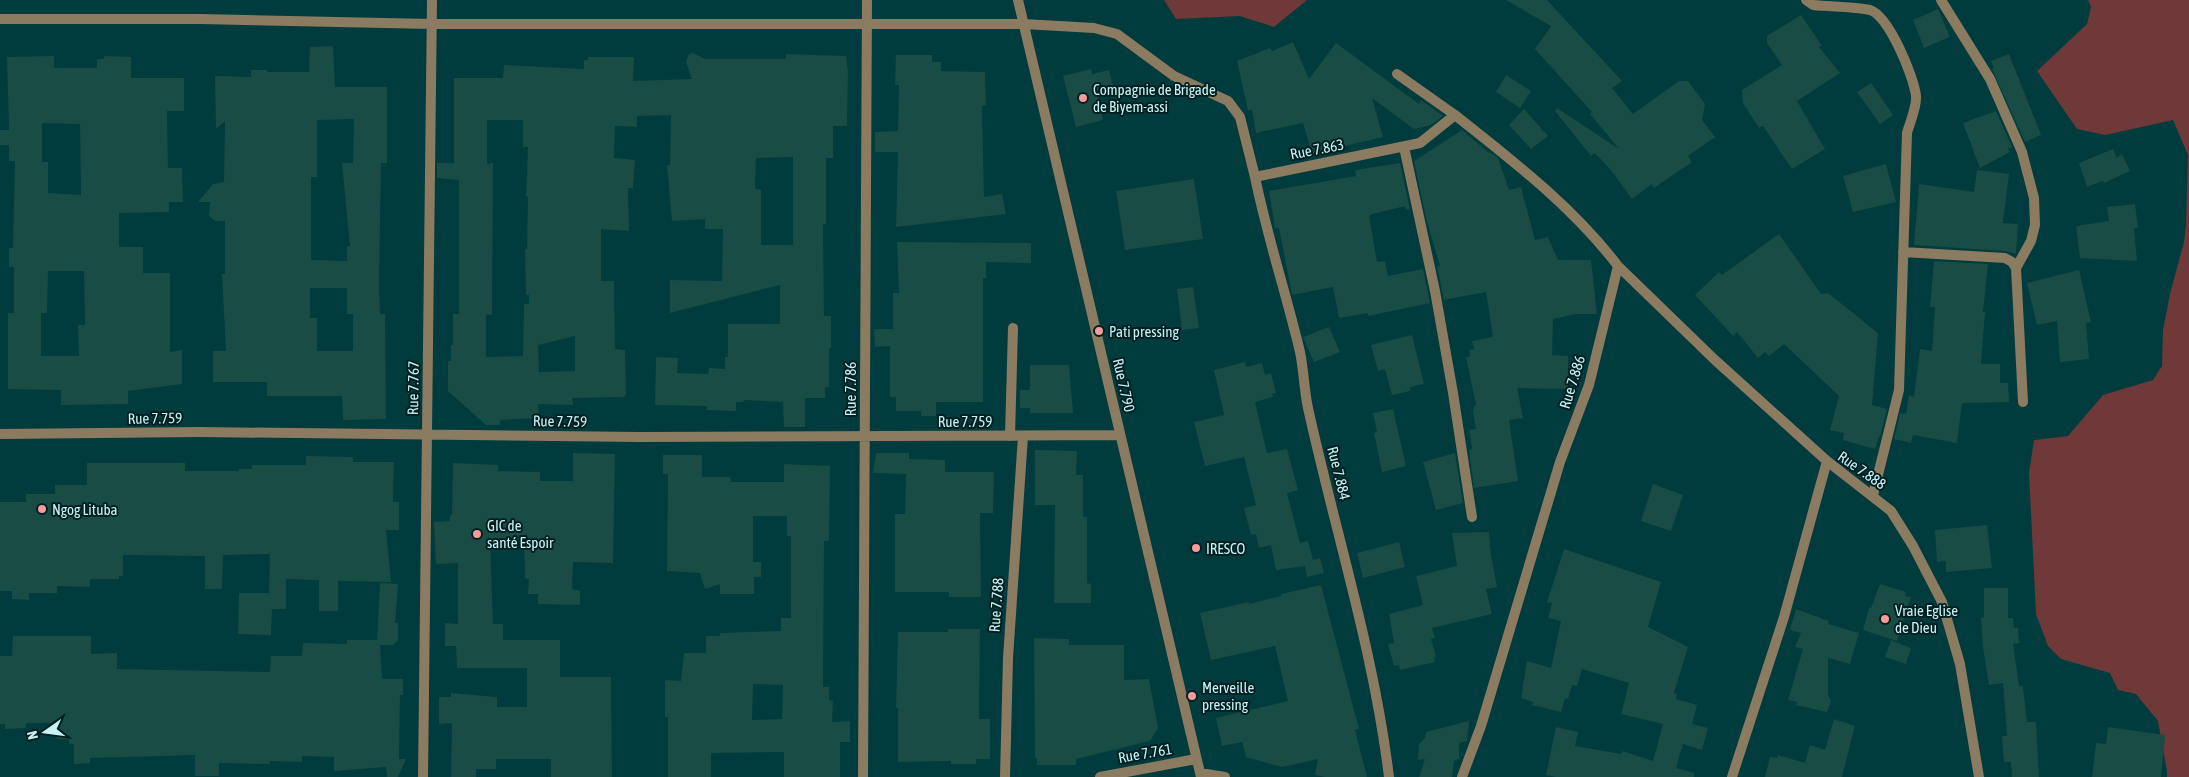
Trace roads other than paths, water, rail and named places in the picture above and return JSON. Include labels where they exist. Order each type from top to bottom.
[{"type":"street","name":"Rue 7.767","points":[[423,777],[432,0]]},
{"type":"street","name":"Rue 7.786","points":[[863,777],[867,0]]},
{"type":"street","name":"Rue 7.790","points":[[1018,0],[1200,775]]},
{"type":"street","points":[[1806,0],[1813,5],[1872,10],[1889,27],[1909,70],[1916,97],[1907,133],[1899,390],[1873,495]]},
{"type":"street","points":[[1940,0],[1990,79],[2022,152],[2034,198],[2035,225],[2031,242],[2016,268]]},
{"type":"street","points":[[0,19],[200,19],[432,24],[1024,24],[1094,28],[1117,34],[1174,76],[1228,101],[1240,117],[1255,177]]},
{"type":"street","points":[[1396,74],[1455,114],[1565,206],[1600,242],[1618,266],[1715,360],[1827,461]]},
{"type":"street","name":"Rue 7.863","points":[[1255,177],[1420,144],[1455,114]]},
{"type":"street","points":[[1404,147],[1435,290],[1472,517]]},
{"type":"street","name":"Rue 7.884","points":[[1255,177],[1261,208],[1300,354],[1308,406],[1371,670],[1389,777]]},
{"type":"street","points":[[1903,252],[2005,258],[2012,262],[2016,268],[2023,402]]},
{"type":"street","name":"Rue 7.886","points":[[1462,777],[1484,717],[1560,462],[1588,385],[1618,266]]},
{"type":"street","points":[[1010,436],[1013,328]]},
{"type":"street","name":"Rue 7.759","points":[[0,434],[199,432],[640,437],[1120,435]]},
{"type":"street","name":"Rue 7.788","points":[[1005,777],[1008,658],[1023,436]]},
{"type":"street","name":"Rue 7.888","points":[[1732,777],[1784,617],[1827,461],[1873,495],[1891,511],[1914,546],[1942,602],[1960,664],[1979,777]]},
{"type":"street","name":"Rue 7.761","points":[[1100,777],[1196,759]]},
{"type":"street","points":[[1200,775],[1225,777]]},
{"type":"place","name":"Compagnie de Brigade de Biyem-assi","points":[[1083,98]]},
{"type":"place","name":"Pati pressing","points":[[1099,331]]},
{"type":"place","name":"Ngog Lituba","points":[[42,509]]},
{"type":"place","name":"GIC de santé Espoir","points":[[477,534]]},
{"type":"place","name":"IRESCO","points":[[1196,548]]},
{"type":"place","name":"Vraie Eglise de Dieu","points":[[1885,619]]},
{"type":"place","name":"Merveille pressing","points":[[1192,696]]}]
